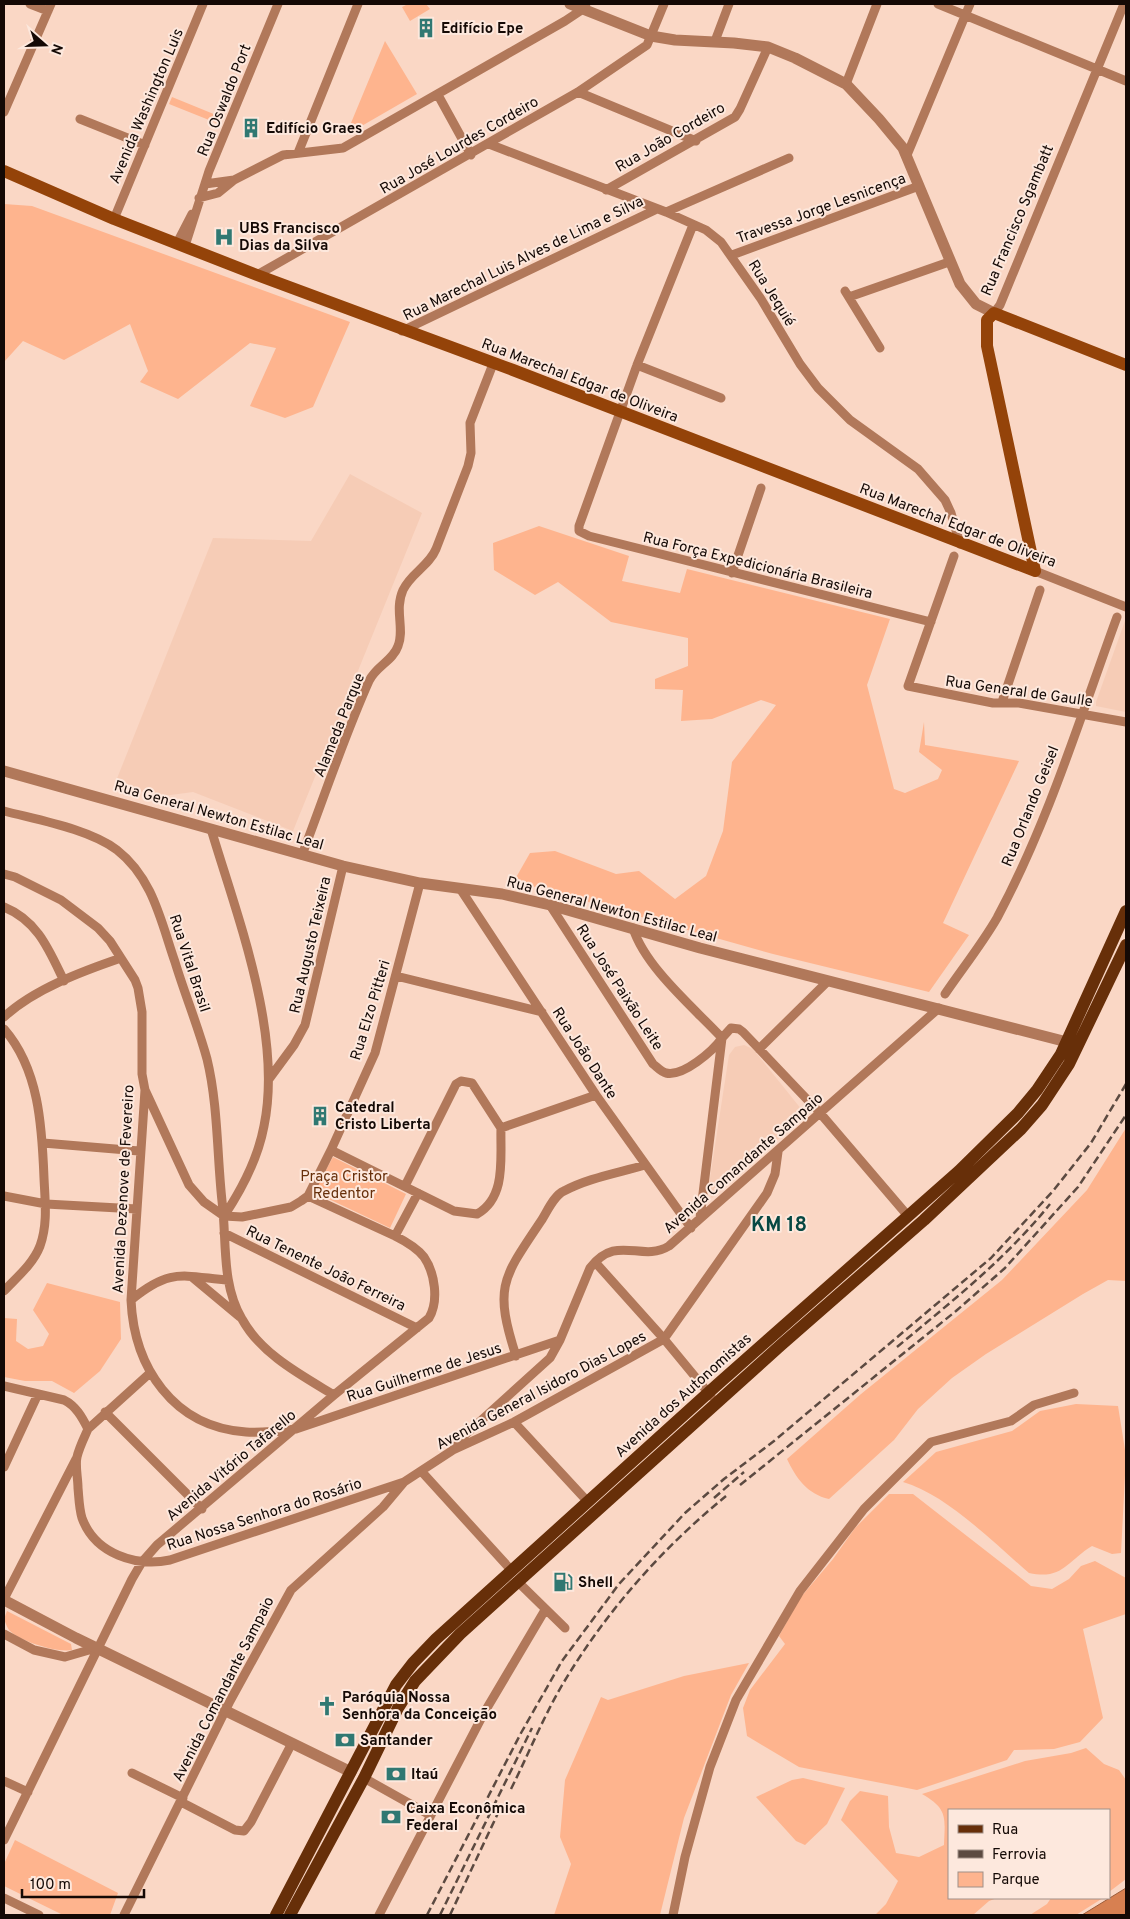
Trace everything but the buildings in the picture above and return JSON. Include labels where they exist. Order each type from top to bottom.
[{"type":"main road","name":"Rua Marechal Edgar de Oliveira","points":[[4,171],[114,219],[257,275],[1035,571]]},
{"type":"main road","name":"Rua Marechal Edgar de Oliveira","points":[[4,180],[39,186]]},
{"type":"main road","points":[[994,313],[1126,365]]},
{"type":"main road","name":"Rua Francisco Sgambatt","points":[[994,313],[987,320],[987,346],[1035,571]]},
{"type":"main road","name":"Avenida dos Autonomistas","points":[[290,1915],[361,1784],[398,1708],[415,1681],[588,1502],[959,1172],[1018,1113],[1052,1068],[1067,1042],[1126,912]]},
{"type":"main road","name":"Avenida dos Autonomistas","points":[[276,1915],[396,1686],[413,1663],[720,1399],[987,1162],[1042,1105],[1059,1081],[1080,1046],[1126,945]]},
{"type":"main road","points":[[905,1236],[908,1228],[908,1216]]},
{"type":"main road","points":[[350,1772],[361,1784]]},
{"type":"street","points":[[4,112],[49,7],[30,4]]},
{"type":"street","name":"Avenida Washington Luis","points":[[114,219],[203,4]]},
{"type":"street","name":"Rua Oswaldo Port","points":[[181,245],[278,4]]},
{"type":"street","points":[[298,153],[358,4]]},
{"type":"street","points":[[570,4],[584,6],[651,36],[675,40],[768,47],[846,84],[879,119],[907,155],[949,262],[969,297],[980,307],[994,313]]},
{"type":"street","name":"Rua José Lourdes Cordeiro","points":[[257,275],[471,155],[578,92],[648,45],[664,4]]},
{"type":"street","points":[[715,42],[729,4]]},
{"type":"street","points":[[846,84],[877,4]]},
{"type":"street","points":[[938,4],[1126,81]]},
{"type":"street","points":[[907,155],[970,4]]},
{"type":"street","name":"Rua Francisco Sgambatt","points":[[994,313],[1000,305],[1125,5]]},
{"type":"street","points":[[198,202],[218,193],[234,180],[283,155],[344,148],[438,95],[584,6]]},
{"type":"street","name":"Rua João Cordeiro","points":[[606,190],[696,141],[734,117],[740,109],[768,47]]},
{"type":"street","points":[[578,92],[696,141]]},
{"type":"street","points":[[438,95],[471,155]]},
{"type":"street","points":[[80,119],[145,145]]},
{"type":"street","name":"Rua Jequié","points":[[489,144],[661,211],[713,236],[732,255],[800,364],[818,388],[850,420],[918,469],[945,500],[960,544]]},
{"type":"street","name":"Rua Marechal Luis Alves de Lima e Silva","points":[[402,331],[661,211],[789,158]]},
{"type":"street","points":[[205,184],[234,180]]},
{"type":"street","name":"Travessa Jorge Lesnicença","points":[[732,255],[919,186]]},
{"type":"street","points":[[620,413],[693,225]]},
{"type":"street","points":[[880,348],[847,294],[949,262]]},
{"type":"street","points":[[270,280],[272,267]]},
{"type":"street","name":"Alameda Parque","points":[[302,855],[370,679],[398,648],[400,638],[398,609],[402,594],[411,578],[434,553],[468,466],[471,453],[469,428],[493,364]]},
{"type":"street","points":[[637,366],[721,398]]},
{"type":"street","name":"Rua Força Expedicionária Brasileira","points":[[620,413],[579,526],[579,531],[589,536],[732,573],[931,622]]},
{"type":"street","points":[[732,573],[761,488]]},
{"type":"street","points":[[931,622],[954,556]]},
{"type":"street","name":"Rua Marechal Edgar de Oliveira","points":[[1035,571],[1126,607]]},
{"type":"street","points":[[1002,702],[1040,590]]},
{"type":"street","name":"Rua Orlando Geisel","points":[[945,994],[996,919],[1046,809],[1118,617]]},
{"type":"street","name":"Rua General de Gaulle","points":[[931,622],[908,686],[993,703],[1019,703],[1126,722]]},
{"type":"street","name":"Rua General Newton Estilac Leal","points":[[4,771],[343,866],[420,883],[502,894],[550,905],[828,981],[1067,1042]]},
{"type":"street","name":"Rua Vital Brasil","points":[[4,811],[77,832],[117,850],[141,875],[149,890],[163,921],[207,1059],[213,1092],[228,1280],[240,1317]]},
{"type":"street","points":[[211,828],[251,969],[263,1023],[269,1079],[264,1126],[256,1154],[239,1192],[224,1216]]},
{"type":"street","name":"Rua Augusto Teixeira","points":[[269,1079],[294,1045],[305,1025],[343,866]]},
{"type":"street","name":"Avenida Dezenove de Fevereiro","points":[[4,874],[46,892],[78,912],[98,928],[121,958],[138,988],[142,1012],[142,1074],[145,1090],[139,1151],[131,1300],[136,1340],[150,1373],[172,1400],[184,1410],[212,1424],[244,1432],[262,1433],[296,1428]]},
{"type":"street","name":"Rua Elzo Pitteri","points":[[308,1196],[375,1052],[420,883]]},
{"type":"street","name":"Rua João Dante","points":[[461,890],[596,1095],[691,1228]]},
{"type":"street","name":"Rua José Paixão Leite","points":[[550,905],[653,1064],[660,1070],[672,1074],[681,1071],[711,1050],[722,1038]]},
{"type":"street","points":[[4,907],[28,921],[40,935],[64,981]]},
{"type":"street","points":[[633,928],[637,942],[650,962],[722,1038]]},
{"type":"street","points":[[4,1017],[29,999],[64,981],[121,958]]},
{"type":"street","points":[[396,976],[542,1012]]},
{"type":"street","points":[[758,1049],[828,981]]},
{"type":"street","name":"Avenida Comandante Sampaio","points":[[595,1262],[611,1251],[662,1250],[691,1228],[700,1218],[778,1152],[939,1008]]},
{"type":"street","points":[[700,1218],[722,1038],[730,1028],[739,1029],[820,1114],[908,1216]]},
{"type":"street","points":[[4,1029],[16,1043],[28,1068],[37,1097],[43,1143],[46,1204],[44,1236],[35,1257],[4,1290]]},
{"type":"street","points":[[331,1150],[454,1211],[477,1214],[492,1203],[498,1185],[501,1128],[472,1083],[461,1081],[456,1084],[405,1186]]},
{"type":"street","points":[[145,1090],[189,1185],[204,1202],[224,1216],[256,1216],[291,1207],[308,1196]]},
{"type":"street","points":[[501,1128],[596,1095]]},
{"type":"street","points":[[43,1143],[139,1151]]},
{"type":"street","name":"Avenida General Isidoro Dias Lopes","points":[[422,1472],[453,1450],[514,1422],[664,1339],[767,1193],[775,1174],[778,1152]]},
{"type":"street","points":[[516,1356],[504,1314],[502,1298],[504,1283],[517,1257],[546,1213],[561,1192],[645,1166]]},
{"type":"street","points":[[395,1236],[418,1193]]},
{"type":"street","points":[[4,1196],[46,1204],[137,1209]]},
{"type":"street","name":"Avenida Vitório Tafarello","points":[[4,1840],[96,1648],[142,1562],[157,1545],[202,1509],[334,1395],[429,1318],[435,1303],[430,1272],[424,1257],[409,1244],[395,1236],[308,1196]]},
{"type":"street","name":"Rua Tenente João Ferreira","points":[[224,1233],[417,1328]]},
{"type":"street","points":[[453,1450],[465,1435],[546,1362],[560,1340],[584,1280],[595,1262],[664,1339],[708,1394],[720,1399]]},
{"type":"street","points":[[192,1277],[240,1317],[248,1330],[276,1357],[334,1395]]},
{"type":"street","points":[[131,1300],[150,1284],[164,1278],[192,1277],[228,1280]]},
{"type":"street","name":"Rua Guilherme de Jesus","points":[[296,1428],[560,1340]]},
{"type":"street","points":[[4,1386],[64,1400],[71,1404],[88,1429],[150,1373]]},
{"type":"street","points":[[4,1467],[38,1394]]},
{"type":"street","points":[[673,1915],[684,1857],[710,1767],[736,1700],[800,1591],[864,1509],[930,1442],[1011,1421],[1034,1405],[1074,1394]]},
{"type":"street","points":[[105,1412],[202,1509]]},
{"type":"street","points":[[514,1422],[588,1502]]},
{"type":"street","name":"Rua Nossa Senhora do Rosário","points":[[88,1429],[76,1459],[80,1509],[85,1526],[92,1535],[112,1552],[142,1562],[155,1563],[170,1560],[404,1482],[422,1472]]},
{"type":"street","points":[[76,1459],[4,1599],[96,1648],[350,1772]]},
{"type":"street","points":[[422,1472],[544,1610],[565,1628]]},
{"type":"street","name":"Avenida Comandante Sampaio","points":[[124,1915],[269,1625],[291,1590],[304,1576],[383,1507],[404,1482]]},
{"type":"street","points":[[379,1915],[484,1713],[544,1610]]},
{"type":"street","points":[[4,1634],[34,1650],[64,1657],[96,1648]]},
{"type":"street","points":[[132,1773],[235,1830],[244,1831],[251,1822],[292,1743]]},
{"type":"street","points":[[4,1781],[28,1792]]},
{"type":"street","points":[[361,1784],[430,1815]]},
{"type":"street","points":[[4,1898],[39,1915]]},
{"type":"shaded area","points":[[350,474],[422,513],[293,831],[193,792],[163,796],[114,786],[213,538],[311,541]]},
{"type":"shaded area","points":[[1126,618],[1126,712],[1096,706],[1096,702]]},
{"type":"shaded area","points":[[744,1045],[753,1049],[802,1110],[804,1116],[712,1198],[708,1191],[729,1055],[735,1047]]},
{"type":"shaded area","points":[[1126,1888],[1126,1915],[1082,1915],[1110,1899]]},
{"type":"green space","points":[[408,4],[426,4],[430,9],[410,21],[402,7]]},
{"type":"green space","points":[[385,41],[417,94],[346,135]]},
{"type":"green space","points":[[172,97],[221,117],[219,124],[169,104]]},
{"type":"green space","points":[[4,204],[32,206],[350,322],[313,407],[285,418],[250,406],[276,348],[250,343],[178,399],[140,382],[148,371],[130,324],[64,360],[23,341],[4,362]]},
{"type":"green space","points":[[539,526],[629,556],[622,581],[680,593],[687,569],[890,619],[867,685],[894,789],[905,793],[938,779],[942,770],[919,752],[924,722],[925,745],[1019,761],[943,923],[969,935],[929,992],[773,954],[514,881],[530,853],[555,851],[616,874],[639,871],[675,899],[706,876],[723,831],[732,762],[776,705],[761,700],[712,719],[681,721],[683,690],[655,689],[655,679],[688,666],[688,638],[611,622],[558,582],[535,595],[494,570],[493,543]]},
{"type":"green space","points":[[1126,1128],[1126,1281],[1108,1280],[986,1354],[952,1378],[918,1409],[894,1440],[829,1499],[821,1497],[808,1489],[798,1479],[787,1459],[861,1394],[1002,1280],[1087,1190]]},
{"type":"green space","name":"Praça Cristor Redentor","points":[[333,1157],[406,1194],[390,1228],[314,1192]]},
{"type":"green space","points":[[47,1283],[120,1302],[121,1339],[100,1371],[74,1393],[52,1381],[25,1381],[4,1377],[4,1318],[17,1319],[16,1341],[28,1349],[43,1346],[49,1334],[33,1310]]},
{"type":"green space","points":[[1076,1404],[1118,1406],[1126,1456],[1121,1553],[1112,1554],[1092,1546],[1057,1572],[1040,1575],[1029,1573],[953,1508],[919,1488],[903,1482],[936,1452],[1012,1431],[1040,1411]]},
{"type":"green space","points":[[889,1494],[913,1494],[1031,1586],[1052,1589],[1069,1579],[1081,1566],[1095,1561],[1126,1578],[1126,1614],[1083,1629],[1103,1718],[1080,1742],[1054,1749],[1014,1750],[1007,1760],[917,1790],[799,1767],[747,1736],[743,1708],[750,1690],[785,1644],[779,1636],[800,1598],[833,1559],[855,1528]]},
{"type":"green space","points":[[7,1611],[71,1644],[72,1650],[48,1648],[29,1642],[14,1634],[9,1630],[4,1619]]},
{"type":"green space","points":[[749,1663],[731,1695],[684,1818],[660,1915],[554,1915],[571,1864],[560,1837],[565,1780],[601,1697],[608,1700],[684,1676]]},
{"type":"green space","points":[[1086,1748],[1104,1764],[1119,1770],[1126,1780],[1126,1879],[1110,1891],[1110,1809],[948,1809],[948,1899],[994,1899],[989,1901],[973,1915],[875,1915],[886,1904],[898,1881],[841,1820],[850,1801],[860,1791],[888,1796],[889,1827],[896,1853],[919,1857],[944,1845],[945,1827],[941,1809],[922,1794],[1025,1761],[1071,1753]]},
{"type":"green space","points":[[803,1778],[845,1788],[827,1824],[805,1845],[796,1841],[756,1797],[792,1780]]},
{"type":"green space","points":[[15,1840],[118,1893],[110,1915],[63,1915],[4,1886],[4,1864]]},
{"type":"green space","points":[[1050,1899],[1101,1899],[1076,1915],[1030,1915],[1047,1904]]},
{"type":"railway","points":[[427,1915],[521,1733],[562,1661],[619,1584],[685,1513],[724,1479],[774,1441],[991,1258],[1053,1191],[1091,1143],[1126,1084]]},
{"type":"railway","points":[[740,1485],[956,1311],[1005,1268],[1078,1187],[1126,1115]]},
{"type":"railway","points":[[897,1347],[996,1262],[1050,1204]]},
{"type":"railway","points":[[714,1498],[744,1472]]},
{"type":"railway","points":[[511,1789],[554,1699],[596,1634],[635,1584],[656,1561],[678,1538],[726,1496]]},
{"type":"railway","points":[[440,1915],[532,1728]]},
{"type":"railway","points":[[450,1915],[499,1811]]},
{"type":"place","name":"Edifício Epe","points":[[426,28]]},
{"type":"place","name":"Edifício Graes","points":[[251,128]]},
{"type":"place","name":"UBS Francisco Dias da Silva","points":[[224,237]]},
{"type":"place","name":"Catedral Cristo Liberta","points":[[320,1116]]},
{"type":"place","name":"Shell","points":[[563,1582]]},
{"type":"place","name":"Paróquia Nossa Senhora da Conceição","points":[[327,1706]]},
{"type":"place","name":"Santander","points":[[345,1740]]},
{"type":"place","name":"Itaú","points":[[396,1774]]},
{"type":"place","name":"Caixa Econômica Federal","points":[[391,1817]]},
{"type":"district","name":"KM 18","points":[[779,1224]]}]
